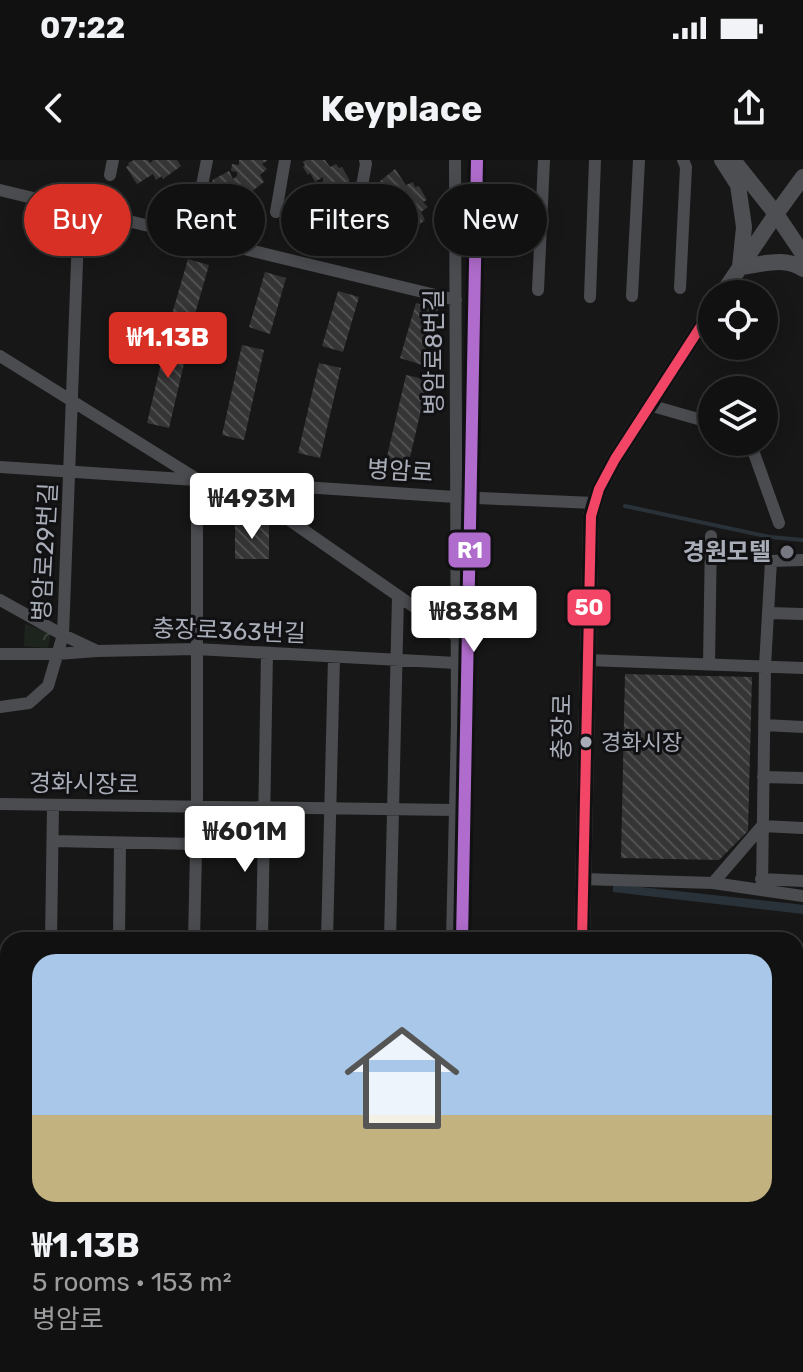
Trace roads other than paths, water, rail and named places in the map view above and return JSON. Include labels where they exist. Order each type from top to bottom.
[{"type":"main road","points":[[731,160],[776,214],[803,254]]},
{"type":"main road","points":[[731,160],[744,227],[740,267]]},
{"type":"main road","points":[[731,280],[803,177]]},
{"type":"main road","points":[[740,267],[788,262],[803,269]]},
{"type":"main road","name":"충장로","points":[[582,932],[590,535],[594,503],[615,459],[698,330]]},
{"type":"street","points":[[110,175],[113,160]]},
{"type":"street","points":[[202,184],[207,160]]},
{"type":"street","points":[[276,212],[285,160]]},
{"type":"street","points":[[362,184],[365,160]]},
{"type":"street","name":"병암로8번길","points":[[452,932],[456,663],[455,160]]},
{"type":"street","points":[[538,290],[544,160]]},
{"type":"street","points":[[590,297],[595,160]]},
{"type":"street","points":[[632,296],[639,160]]},
{"type":"street","points":[[680,288],[686,167],[683,160]]},
{"type":"street","points":[[0,190],[24,196]]},
{"type":"street","points":[[131,222],[456,300]]},
{"type":"street","name":"병암로29번길","points":[[63,635],[78,256]]},
{"type":"street","name":"병암로","points":[[0,356],[197,479]]},
{"type":"street","points":[[649,405],[698,419]]},
{"type":"street","points":[[755,456],[779,523]]},
{"type":"street","name":"병암로","points":[[0,467],[455,497],[594,503]]},
{"type":"street","points":[[194,932],[197,479]]},
{"type":"street","points":[[234,482],[456,636]]},
{"type":"street","points":[[709,664],[711,536]]},
{"type":"street","points":[[761,885],[765,666],[771,561],[803,560]]},
{"type":"street","points":[[390,932],[398,596]]},
{"type":"street","points":[[0,600],[97,651]]},
{"type":"street","points":[[768,613],[803,614]]},
{"type":"street","points":[[0,707],[29,703],[48,686],[63,635]]},
{"type":"street","name":"충장로363번길","points":[[0,654],[196,649],[456,663]]},
{"type":"street","points":[[262,932],[267,653]]},
{"type":"street","points":[[327,932],[334,657]]},
{"type":"street","points":[[588,660],[803,668]]},
{"type":"street","points":[[764,725],[803,727]]},
{"type":"street","points":[[763,777],[803,778]]},
{"type":"street","name":"경화시장로","points":[[0,804],[455,810]]},
{"type":"street","points":[[51,932],[53,805]]},
{"type":"street","points":[[713,883],[762,826]]},
{"type":"street","points":[[762,826],[803,828]]},
{"type":"street","points":[[53,841],[196,844]]},
{"type":"street","points":[[119,932],[120,843]]},
{"type":"street","points":[[583,879],[761,885],[803,881]]},
{"type":"street","points":[[761,885],[803,896]]},
{"type":"waterway","points":[[625,506],[770,537],[803,540]]},
{"type":"place","name":"경원모텔","points":[[787,552]]},
{"type":"place","name":"경화시장","points":[[586,742]]}]
